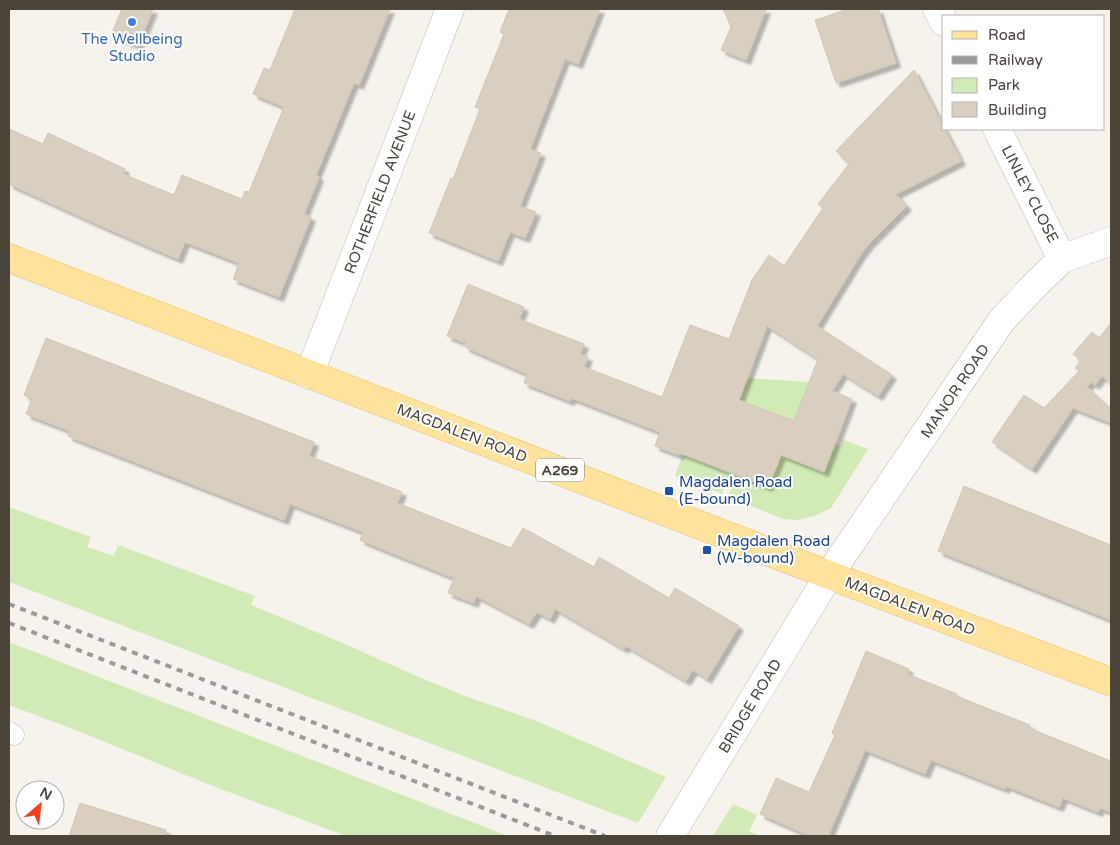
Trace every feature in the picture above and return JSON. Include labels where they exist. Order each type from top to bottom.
[{"type":"main road","name":"MAGDALEN ROAD","points":[[9,258],[1111,682]]},
{"type":"street","name":"ROTHERFIELD AVENUE","points":[[309,375],[450,9]]},
{"type":"street","name":"LINLEY CLOSE","points":[[998,130],[1062,259]]},
{"type":"street","name":"MANOR ROAD","points":[[830,575],[1002,320],[1062,259],[1111,241]]},
{"type":"street","name":"BRIDGE ROAD","points":[[670,836],[830,575]]},
{"type":"green space","points":[[747,378],[809,382],[794,421],[712,389]]},
{"type":"green space","points":[[843,440],[868,449],[831,508],[815,516],[797,520],[783,519],[728,497],[736,474],[769,487],[781,455],[824,472],[835,443],[841,446]]},
{"type":"green space","points":[[683,454],[730,472],[722,494],[675,476]]},
{"type":"green space","points":[[9,507],[91,537],[87,547],[114,556],[118,545],[255,596],[251,605],[430,682],[539,722],[666,777],[638,823],[9,582]]},
{"type":"green space","points":[[9,642],[508,836],[346,836],[210,785],[9,705]]},
{"type":"green space","points":[[733,804],[757,815],[749,831],[761,836],[713,836]]},
{"type":"building","name":"The Wellbeing Studio","points":[[122,9],[153,9],[138,46],[111,35]]},
{"type":"building","points":[[295,9],[390,9],[359,85],[354,83],[316,175],[319,177],[304,214],[311,217],[279,297],[233,279],[239,263],[185,242],[178,259],[9,184],[9,129],[43,144],[48,133],[125,169],[123,174],[174,195],[182,175],[242,199],[245,191],[249,192],[284,107],[253,94],[264,68],[270,70]]},
{"type":"building","points":[[509,9],[600,9],[578,64],[565,59],[530,149],[541,153],[520,206],[536,212],[525,238],[510,232],[498,261],[429,233],[451,178],[453,179],[480,109],[475,107],[504,34],[500,32]]},
{"type":"building","points":[[723,9],[766,9],[746,60],[721,50],[731,27]]},
{"type":"building","points":[[848,9],[878,9],[896,63],[836,83],[815,20]]},
{"type":"building","points":[[914,70],[942,124],[942,130],[945,130],[961,161],[896,194],[907,206],[861,254],[817,326],[892,375],[878,396],[843,374],[832,391],[852,399],[824,472],[781,455],[768,487],[680,453],[679,455],[655,446],[660,432],[572,398],[570,401],[524,383],[527,374],[465,347],[466,343],[447,336],[468,284],[524,307],[519,319],[584,344],[580,354],[588,357],[584,367],[662,397],[690,325],[729,339],[752,280],[769,255],[784,266],[823,208],[818,204],[849,164],[836,151]],"holes":[[[767,326],[818,359],[794,421],[739,400]]]},
{"type":"building","points":[[1111,323],[1111,384],[1102,376],[1095,385],[1091,382],[1087,387],[1111,409],[1111,423],[1073,408],[1032,469],[992,442],[1024,395],[1044,408],[1079,371],[1075,368],[1081,360],[1073,354],[1092,332],[1099,338]]},
{"type":"building","points":[[46,338],[314,442],[309,456],[402,492],[397,503],[511,548],[523,528],[594,567],[599,557],[669,598],[675,588],[739,626],[707,679],[693,670],[686,681],[626,646],[624,649],[555,609],[550,619],[537,612],[529,624],[476,596],[474,603],[448,593],[454,578],[360,540],[363,532],[290,504],[284,520],[68,436],[70,431],[26,414],[32,399],[24,395]]},
{"type":"building","points":[[964,486],[1111,545],[1111,620],[938,551]]},
{"type":"building","points":[[866,651],[909,669],[907,674],[957,694],[956,696],[1030,725],[1029,728],[1111,761],[1111,812],[1100,808],[1098,812],[1063,798],[1059,807],[1006,786],[1005,789],[931,760],[925,774],[865,750],[828,836],[810,836],[760,814],[776,778],[809,792],[835,735],[832,733]]},
{"type":"building","points":[[80,803],[166,830],[165,836],[69,836]]},
{"type":"railway","points":[[9,604],[605,836]]},
{"type":"railway","points":[[9,623],[555,836]]},
{"type":"place","name":"The Wellbeing Studio","points":[[132,22]]},
{"type":"place","name":"Magdalen Road (E-bound)","points":[[669,491]]},
{"type":"place","name":"Magdalen Road (W-bound)","points":[[707,550]]}]
